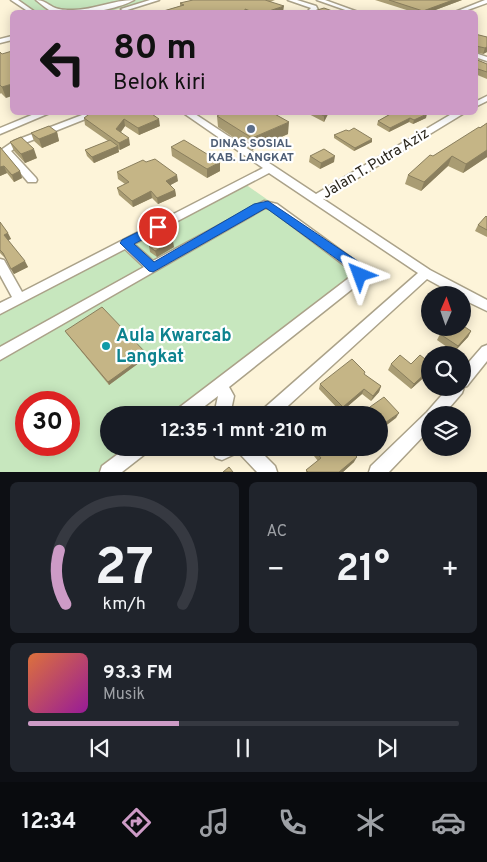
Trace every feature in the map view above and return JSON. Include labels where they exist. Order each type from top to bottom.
[{"type":"street","points":[[14,0],[29,10]]},
{"type":"street","points":[[39,0],[51,9],[64,10]]},
{"type":"street","points":[[88,10],[131,0]]},
{"type":"street","points":[[117,10],[156,0]]},
{"type":"street","points":[[291,0],[314,7],[315,10]]},
{"type":"street","points":[[320,0],[348,10]]},
{"type":"street","points":[[463,10],[487,1]]},
{"type":"street","points":[[0,131],[40,115]]},
{"type":"street","points":[[32,180],[6,150],[17,143],[91,115]]},
{"type":"street","points":[[192,115],[212,125],[269,169],[426,274],[487,306]]},
{"type":"street","name":"Jalan T. Putra Aziz","points":[[315,199],[457,115]]},
{"type":"street","points":[[0,309],[269,169]]},
{"type":"street","points":[[0,354],[264,204],[272,206],[360,271],[357,279],[193,406]]},
{"type":"street","points":[[126,243],[153,268]]},
{"type":"street","points":[[0,263],[5,284],[19,299]]},
{"type":"street","points":[[277,406],[426,274]]},
{"type":"street","points":[[471,370],[487,351]]},
{"type":"street","points":[[220,385],[226,396],[224,406]]},
{"type":"street","points":[[441,406],[450,396]]},
{"type":"street","points":[[377,472],[421,427]]},
{"type":"street","points":[[108,472],[129,456]]},
{"type":"street","points":[[254,456],[269,472]]},
{"type":"green space","points":[[16,0],[154,0],[114,10],[31,10]]},
{"type":"green space","points":[[245,184],[372,273],[202,406],[100,406],[100,456],[140,456],[119,472],[0,472],[0,313]]},
{"type":"building","points":[[193,0],[265,0],[284,6],[272,10],[167,10],[184,5],[180,3]]},
{"type":"building","points":[[389,0],[453,0],[426,10],[420,10]]},
{"type":"building","points":[[478,35],[487,37],[487,47],[478,46]]},
{"type":"building","points":[[0,52],[2,54],[10,52],[10,85],[2,87],[0,85]]},
{"type":"building","points":[[478,60],[487,64],[487,72],[478,69]]},
{"type":"building","points":[[88,115],[153,115],[159,119],[138,128],[124,119],[116,129],[129,138],[119,143],[84,118]]},
{"type":"building","points":[[276,115],[289,122],[252,138],[217,116]]},
{"type":"building","points":[[389,115],[425,115],[414,120],[410,118],[390,128],[378,121]]},
{"type":"building","points":[[487,123],[487,150],[466,164],[452,156],[424,182],[408,175],[430,155],[433,156]]},
{"type":"building","points":[[49,126],[57,132],[39,139],[31,133]]},
{"type":"building","points":[[354,128],[372,139],[355,148],[334,135],[346,130],[349,131]]},
{"type":"building","points":[[21,137],[34,149],[21,154],[10,142]]},
{"type":"building","points":[[110,140],[118,146],[92,157],[85,150]]},
{"type":"building","points":[[184,140],[220,162],[207,169],[171,147]]},
{"type":"building","points":[[0,147],[20,171],[12,175],[4,166],[0,167]]},
{"type":"building","points":[[324,149],[335,156],[321,163],[310,156]]},
{"type":"building","points":[[155,159],[177,175],[166,181],[175,190],[157,198],[151,191],[132,201],[117,188],[129,182],[117,172],[143,160],[146,162]]},
{"type":"building","points":[[487,217],[487,230],[478,225]]},
{"type":"building","points":[[0,222],[8,233],[4,235],[25,261],[11,269],[0,250]]},
{"type":"building","points":[[165,235],[173,241],[155,251],[149,246]]},
{"type":"building","name":"Aula Kwarcab Langkat","points":[[102,307],[147,354],[108,382],[65,331]]},
{"type":"building","points":[[443,336],[467,336],[458,346]]},
{"type":"building","points":[[400,355],[411,364],[420,355],[421,377],[414,384],[391,364]]},
{"type":"building","points":[[352,359],[365,372],[364,374],[381,386],[373,396],[364,389],[342,406],[320,384]]},
{"type":"building","points":[[384,397],[399,413],[388,421],[388,406],[371,406]]},
{"type":"building","points":[[319,456],[357,457],[339,472],[308,472],[306,470],[321,458]]},
{"type":"building","points":[[229,467],[233,472],[223,472]]},
{"type":"place","name":"DINAS SOSIAL KAB. LANGKAT","points":[[251,129]]},
{"type":"place","name":"Aula Kwarcab Langkat","points":[[106,346]]},
{"type":"route","points":[[158,227],[126,243],[153,268],[258,207],[268,204],[357,268],[360,271],[360,275]]}]
